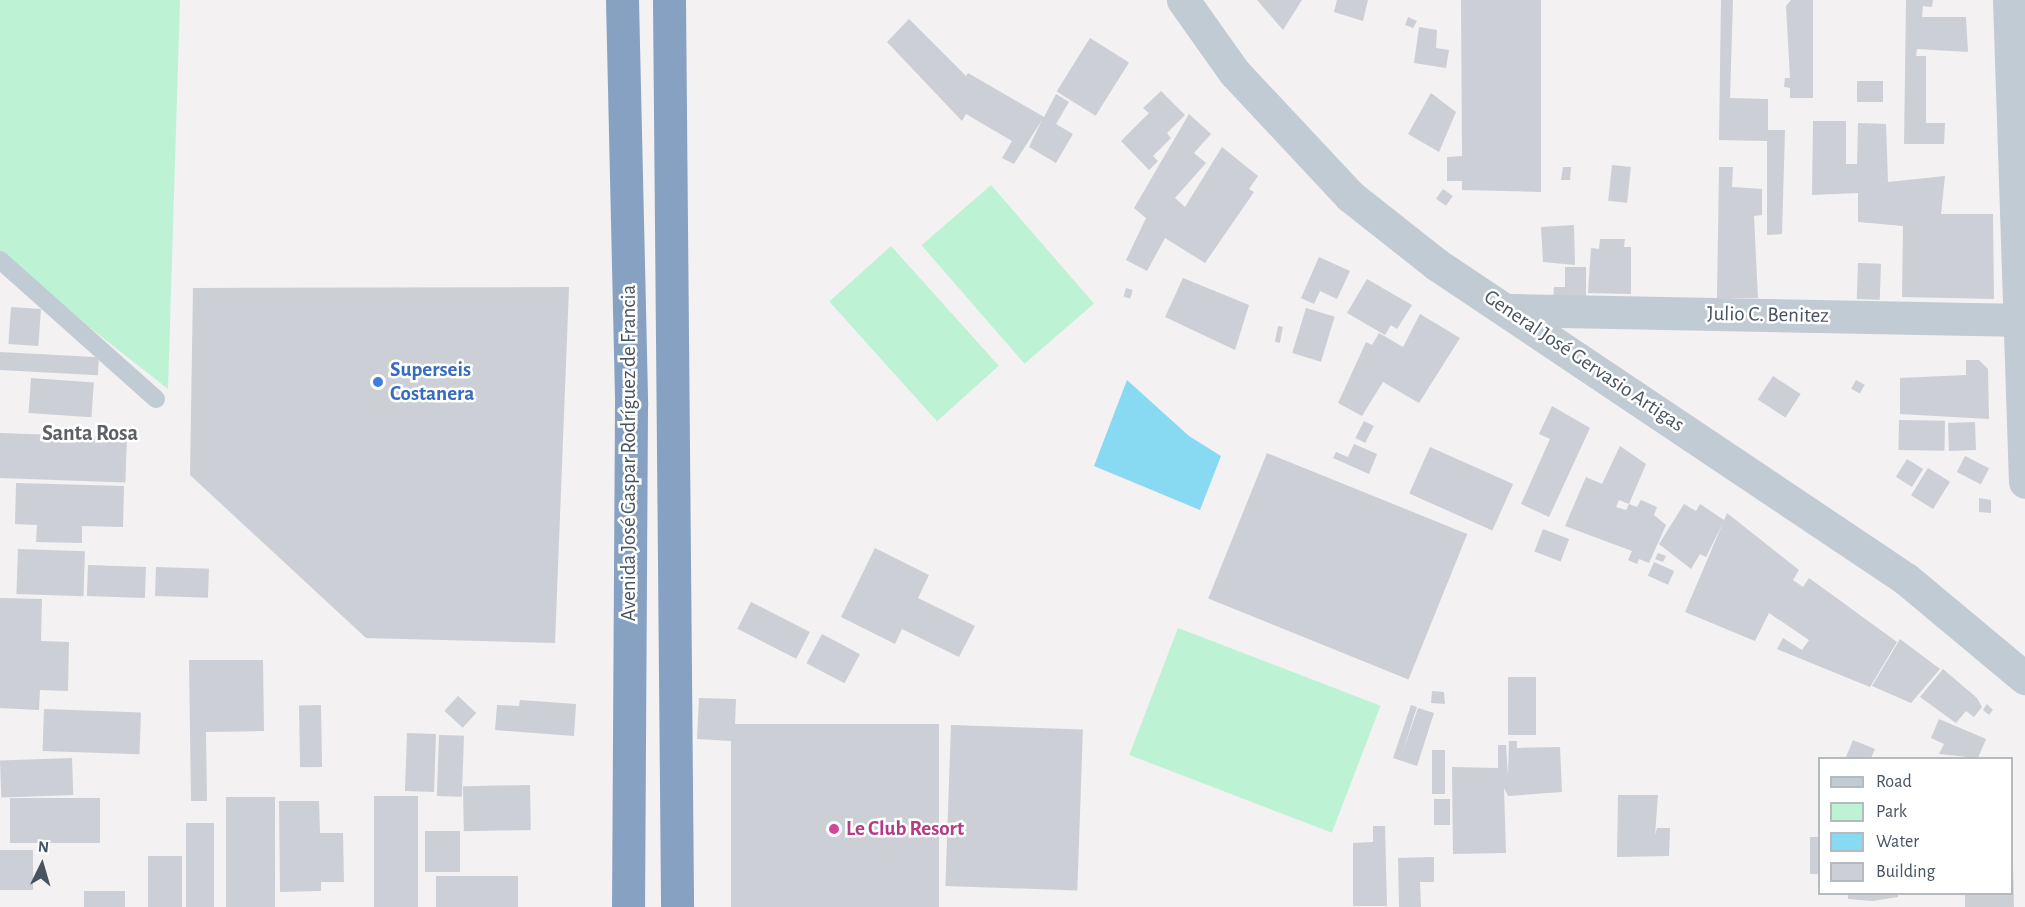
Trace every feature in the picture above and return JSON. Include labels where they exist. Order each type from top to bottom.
[{"type":"highway","name":"Avenida José Gaspar Rodríguez de Francia","points":[[622,0],[631,405],[628,907]]},
{"type":"highway","name":"Avenida José Gaspar Rodríguez de Francia","points":[[669,0],[677,907]]},
{"type":"street","name":"General José Gervasio Artigas","points":[[1183,0],[1234,72],[1350,196],[1436,264],[1511,310],[1906,579],[2025,678]]},
{"type":"street","points":[[2009,0],[2022,320],[2025,482]]},
{"type":"street","name":"Julio C. Benitez","points":[[1511,310],[2022,320]]},
{"type":"lane","points":[[0,260],[156,399]]},
{"type":"green space","points":[[0,0],[180,0],[168,389],[0,257]]},
{"type":"green space","points":[[991,185],[1094,303],[1025,364],[922,245]]},
{"type":"green space","points":[[891,246],[999,366],[937,421],[829,302]]},
{"type":"green space","points":[[1178,628],[1381,706],[1332,833],[1129,755]]},
{"type":"water","points":[[1127,380],[1189,436],[1221,456],[1200,510],[1094,466]]},
{"type":"building","points":[[1257,0],[1302,0],[1283,30]]},
{"type":"building","points":[[1337,0],[1368,0],[1363,21],[1334,12]]},
{"type":"building","points":[[1461,0],[1541,0],[1541,192],[1462,190],[1462,181],[1447,181],[1447,157],[1462,156]]},
{"type":"building","points":[[1721,0],[1733,0],[1730,98],[1768,99],[1768,130],[1785,130],[1782,234],[1767,235],[1767,141],[1719,140]]},
{"type":"building","points":[[1791,0],[1813,0],[1813,98],[1790,98],[1790,88],[1784,87],[1785,78],[1790,78],[1786,6]]},
{"type":"building","points":[[1906,0],[1933,0],[1932,7],[1923,6],[1922,17],[1966,17],[1968,52],[1917,49],[1916,56],[1926,56],[1926,123],[1945,123],[1944,144],[1904,144]]},
{"type":"building","points":[[1408,17],[1417,21],[1413,28],[1405,25]]},
{"type":"building","points":[[909,19],[966,76],[968,73],[1044,117],[1056,94],[1069,102],[1056,124],[1073,134],[1056,163],[1029,147],[1042,120],[1014,164],[1002,158],[1012,141],[966,114],[962,121],[887,42]]},
{"type":"building","points":[[1419,27],[1437,30],[1436,48],[1449,50],[1446,68],[1414,63]]},
{"type":"building","points":[[1090,38],[1129,62],[1096,116],[1057,91]]},
{"type":"building","points":[[1857,81],[1883,81],[1883,102],[1857,102]]},
{"type":"building","points":[[1161,91],[1185,115],[1167,133],[1171,138],[1153,156],[1158,161],[1149,170],[1121,141],[1149,113],[1143,108]]},
{"type":"building","points":[[1431,93],[1456,112],[1439,152],[1408,134]]},
{"type":"building","points":[[1189,114],[1211,134],[1194,153],[1206,163],[1175,198],[1185,207],[1222,147],[1258,176],[1249,189],[1254,192],[1205,263],[1165,238],[1147,271],[1126,260],[1146,218],[1134,208]]},
{"type":"building","points":[[1813,121],[1846,121],[1846,164],[1857,164],[1858,123],[1886,124],[1888,182],[1945,176],[1941,214],[1993,214],[1994,299],[1902,297],[1903,226],[1858,222],[1858,193],[1812,195]]},
{"type":"building","points":[[1612,165],[1631,167],[1627,203],[1608,201]]},
{"type":"building","points":[[1563,167],[1571,167],[1570,180],[1561,180]]},
{"type":"building","points":[[1719,167],[1733,167],[1732,187],[1762,189],[1762,215],[1754,216],[1758,298],[1717,298]]},
{"type":"building","points":[[1443,189],[1453,196],[1446,206],[1436,199]]},
{"type":"building","points":[[1574,225],[1575,265],[1543,262],[1541,227]]},
{"type":"building","points":[[1600,239],[1625,239],[1624,247],[1631,247],[1631,294],[1588,293],[1591,248],[1599,249]]},
{"type":"building","points":[[1319,257],[1350,271],[1337,299],[1320,291],[1314,304],[1301,298]]},
{"type":"building","points":[[1858,263],[1881,264],[1880,300],[1857,299]]},
{"type":"building","points":[[1565,267],[1586,267],[1586,299],[1553,302],[1554,287],[1565,287]]},
{"type":"building","points":[[1183,278],[1249,305],[1235,350],[1165,317]]},
{"type":"building","points":[[1367,279],[1412,305],[1397,329],[1391,325],[1385,335],[1347,313]]},
{"type":"building","name":"Superseis Costanera","points":[[569,287],[555,643],[366,638],[190,475],[193,288]]},
{"type":"building","points":[[1126,288],[1133,290],[1130,299],[1124,297]]},
{"type":"building","points":[[11,307],[41,309],[38,346],[8,344]]},
{"type":"building","points":[[1306,308],[1335,317],[1321,362],[1292,353]]},
{"type":"building","points":[[1420,314],[1460,338],[1419,403],[1383,382],[1362,416],[1338,403],[1366,342],[1372,345],[1379,333],[1403,347]]},
{"type":"building","points":[[1278,326],[1283,327],[1280,343],[1275,342]]},
{"type":"building","points":[[0,352],[99,357],[98,375],[0,370]]},
{"type":"building","points":[[1966,360],[1979,360],[1988,369],[1989,419],[1900,414],[1900,378],[1966,375]]},
{"type":"building","points":[[1773,376],[1801,394],[1785,417],[1758,399]]},
{"type":"building","points":[[31,378],[94,382],[91,417],[29,413]]},
{"type":"building","points":[[1856,380],[1865,385],[1860,394],[1851,389]]},
{"type":"building","points":[[1552,406],[1590,428],[1549,517],[1521,504],[1550,439],[1539,434]]},
{"type":"building","points":[[1899,420],[1945,421],[1944,451],[1898,450]]},
{"type":"building","points":[[1364,421],[1374,426],[1365,443],[1355,438]]},
{"type":"building","points":[[1975,422],[1976,450],[1949,451],[1948,423]]},
{"type":"building","points":[[0,433],[127,437],[125,482],[0,478]]},
{"type":"building","points":[[1354,444],[1377,454],[1369,474],[1333,458],[1336,452],[1348,457]]},
{"type":"building","points":[[1620,446],[1646,464],[1629,504],[1637,507],[1641,500],[1657,507],[1654,515],[1666,525],[1649,563],[1639,559],[1637,564],[1628,560],[1632,551],[1565,526],[1586,477],[1602,484]],"holes":[[[1619,500],[1629,504],[1626,510],[1616,507]]]},
{"type":"building","points":[[1430,447],[1513,484],[1492,531],[1409,494]]},
{"type":"building","points":[[1267,453],[1467,534],[1408,679],[1208,599]]},
{"type":"building","points":[[1965,456],[1989,468],[1981,484],[1957,472]]},
{"type":"building","points":[[1907,459],[1923,469],[1912,487],[1896,477]]},
{"type":"building","points":[[1928,468],[1950,482],[1933,509],[1911,495]]},
{"type":"building","points":[[16,483],[124,486],[123,527],[82,526],[82,543],[36,542],[37,525],[15,524]]},
{"type":"building","points":[[1979,498],[1991,500],[1991,513],[1979,512]]},
{"type":"building","points":[[1684,504],[1696,511],[1700,504],[1724,520],[1727,513],[1799,570],[1793,580],[1803,587],[1809,578],[1897,642],[1870,687],[1777,649],[1783,638],[1802,650],[1809,640],[1769,613],[1755,641],[1685,612],[1723,523],[1706,557],[1700,554],[1691,569],[1659,544]]},
{"type":"building","points":[[1543,529],[1569,539],[1561,561],[1534,551]]},
{"type":"building","points":[[875,548],[929,575],[918,598],[975,626],[959,657],[902,629],[895,644],[841,617]]},
{"type":"building","points":[[18,549],[85,551],[83,596],[16,594]]},
{"type":"building","points":[[1658,553],[1666,556],[1663,562],[1655,559]]},
{"type":"building","points":[[1654,562],[1674,571],[1668,585],[1648,576]]},
{"type":"building","points":[[88,565],[146,567],[145,598],[87,596]]},
{"type":"building","points":[[156,567],[209,569],[208,598],[155,596]]},
{"type":"building","points":[[0,598],[42,599],[41,641],[69,642],[68,691],[40,690],[39,710],[0,708]]},
{"type":"building","points":[[751,602],[810,632],[796,659],[737,629]]},
{"type":"building","points":[[822,634],[860,654],[844,683],[807,663]]},
{"type":"building","points":[[1900,639],[1940,669],[1911,703],[1872,686]]},
{"type":"building","points":[[189,660],[263,660],[264,731],[206,732],[207,801],[191,801]]},
{"type":"building","points":[[1943,669],[1977,698],[1982,707],[1974,717],[1966,711],[1956,723],[1920,697]]},
{"type":"building","points":[[1508,677],[1536,677],[1536,735],[1508,735]]},
{"type":"building","points":[[1432,691],[1444,692],[1445,704],[1431,703]]},
{"type":"building","points":[[458,696],[476,713],[463,728],[444,711]]},
{"type":"building","points":[[699,698],[736,699],[735,724],[939,724],[939,907],[731,907],[731,741],[697,739]]},
{"type":"building","points":[[520,700],[576,704],[574,736],[495,730],[497,705],[519,706]]},
{"type":"building","points":[[1987,704],[1993,710],[1989,715],[1983,710]]},
{"type":"building","points":[[299,705],[321,705],[322,767],[300,767]]},
{"type":"building","points":[[1411,705],[1417,707],[1402,754],[1418,708],[1434,713],[1417,766],[1393,758]]},
{"type":"building","points":[[44,709],[141,712],[139,754],[43,751]]},
{"type":"building","points":[[1939,719],[1986,739],[1978,757],[1968,757],[1939,754],[1944,744],[1931,738]]},
{"type":"building","points":[[951,725],[1083,730],[1077,891],[945,886]]},
{"type":"building","points":[[407,733],[436,734],[434,792],[405,791]]},
{"type":"building","points":[[439,735],[464,736],[462,797],[437,796]]},
{"type":"building","points":[[1853,740],[1875,749],[1871,757],[1846,757]]},
{"type":"building","points":[[1509,741],[1517,741],[1517,748],[1560,747],[1562,792],[1508,796],[1504,788],[1506,853],[1453,854],[1452,767],[1498,768],[1498,745],[1506,745],[1508,776]]},
{"type":"building","points":[[1432,750],[1445,750],[1445,794],[1432,794]]},
{"type":"building","points":[[72,758],[73,795],[1,797],[0,761]]},
{"type":"building","points":[[530,785],[531,830],[464,831],[463,786]]},
{"type":"building","points":[[1618,795],[1658,795],[1655,835],[1657,828],[1670,828],[1669,856],[1617,857]]},
{"type":"building","points":[[374,796],[418,796],[418,907],[374,907]]},
{"type":"building","points":[[226,797],[275,797],[275,907],[226,907]]},
{"type":"building","points":[[10,798],[100,798],[100,843],[10,843]]},
{"type":"building","points":[[1434,799],[1450,799],[1450,825],[1434,825]]},
{"type":"building","points":[[279,801],[319,801],[320,833],[343,833],[344,882],[321,882],[321,891],[280,892]]},
{"type":"building","points":[[186,823],[214,823],[214,907],[186,907]]},
{"type":"building","points":[[1373,826],[1385,826],[1387,906],[1353,906],[1353,843],[1373,842]]},
{"type":"building","points":[[425,831],[460,831],[460,872],[425,872]]},
{"type":"building","points":[[1810,837],[1818,837],[1818,874],[1810,874]]},
{"type":"building","points":[[0,850],[33,850],[33,890],[0,890]]},
{"type":"building","points":[[148,856],[182,856],[182,907],[148,907]]},
{"type":"building","points":[[1434,857],[1434,882],[1420,882],[1421,907],[1399,907],[1398,858]]},
{"type":"building","points":[[2013,866],[2014,907],[1965,907],[1965,895],[2013,895]]},
{"type":"building","points":[[436,876],[518,876],[518,907],[436,907]]},
{"type":"building","points":[[84,891],[125,891],[125,907],[84,907]]},
{"type":"building","points":[[1848,895],[1898,895],[1898,897],[1872,901],[1848,899]]},
{"type":"place","name":"Superseis Costanera","points":[[378,382]]},
{"type":"place","name":"Le Club Resort","points":[[834,829]]},
{"type":"district","name":"Santa Rosa","points":[[90,434]]}]
